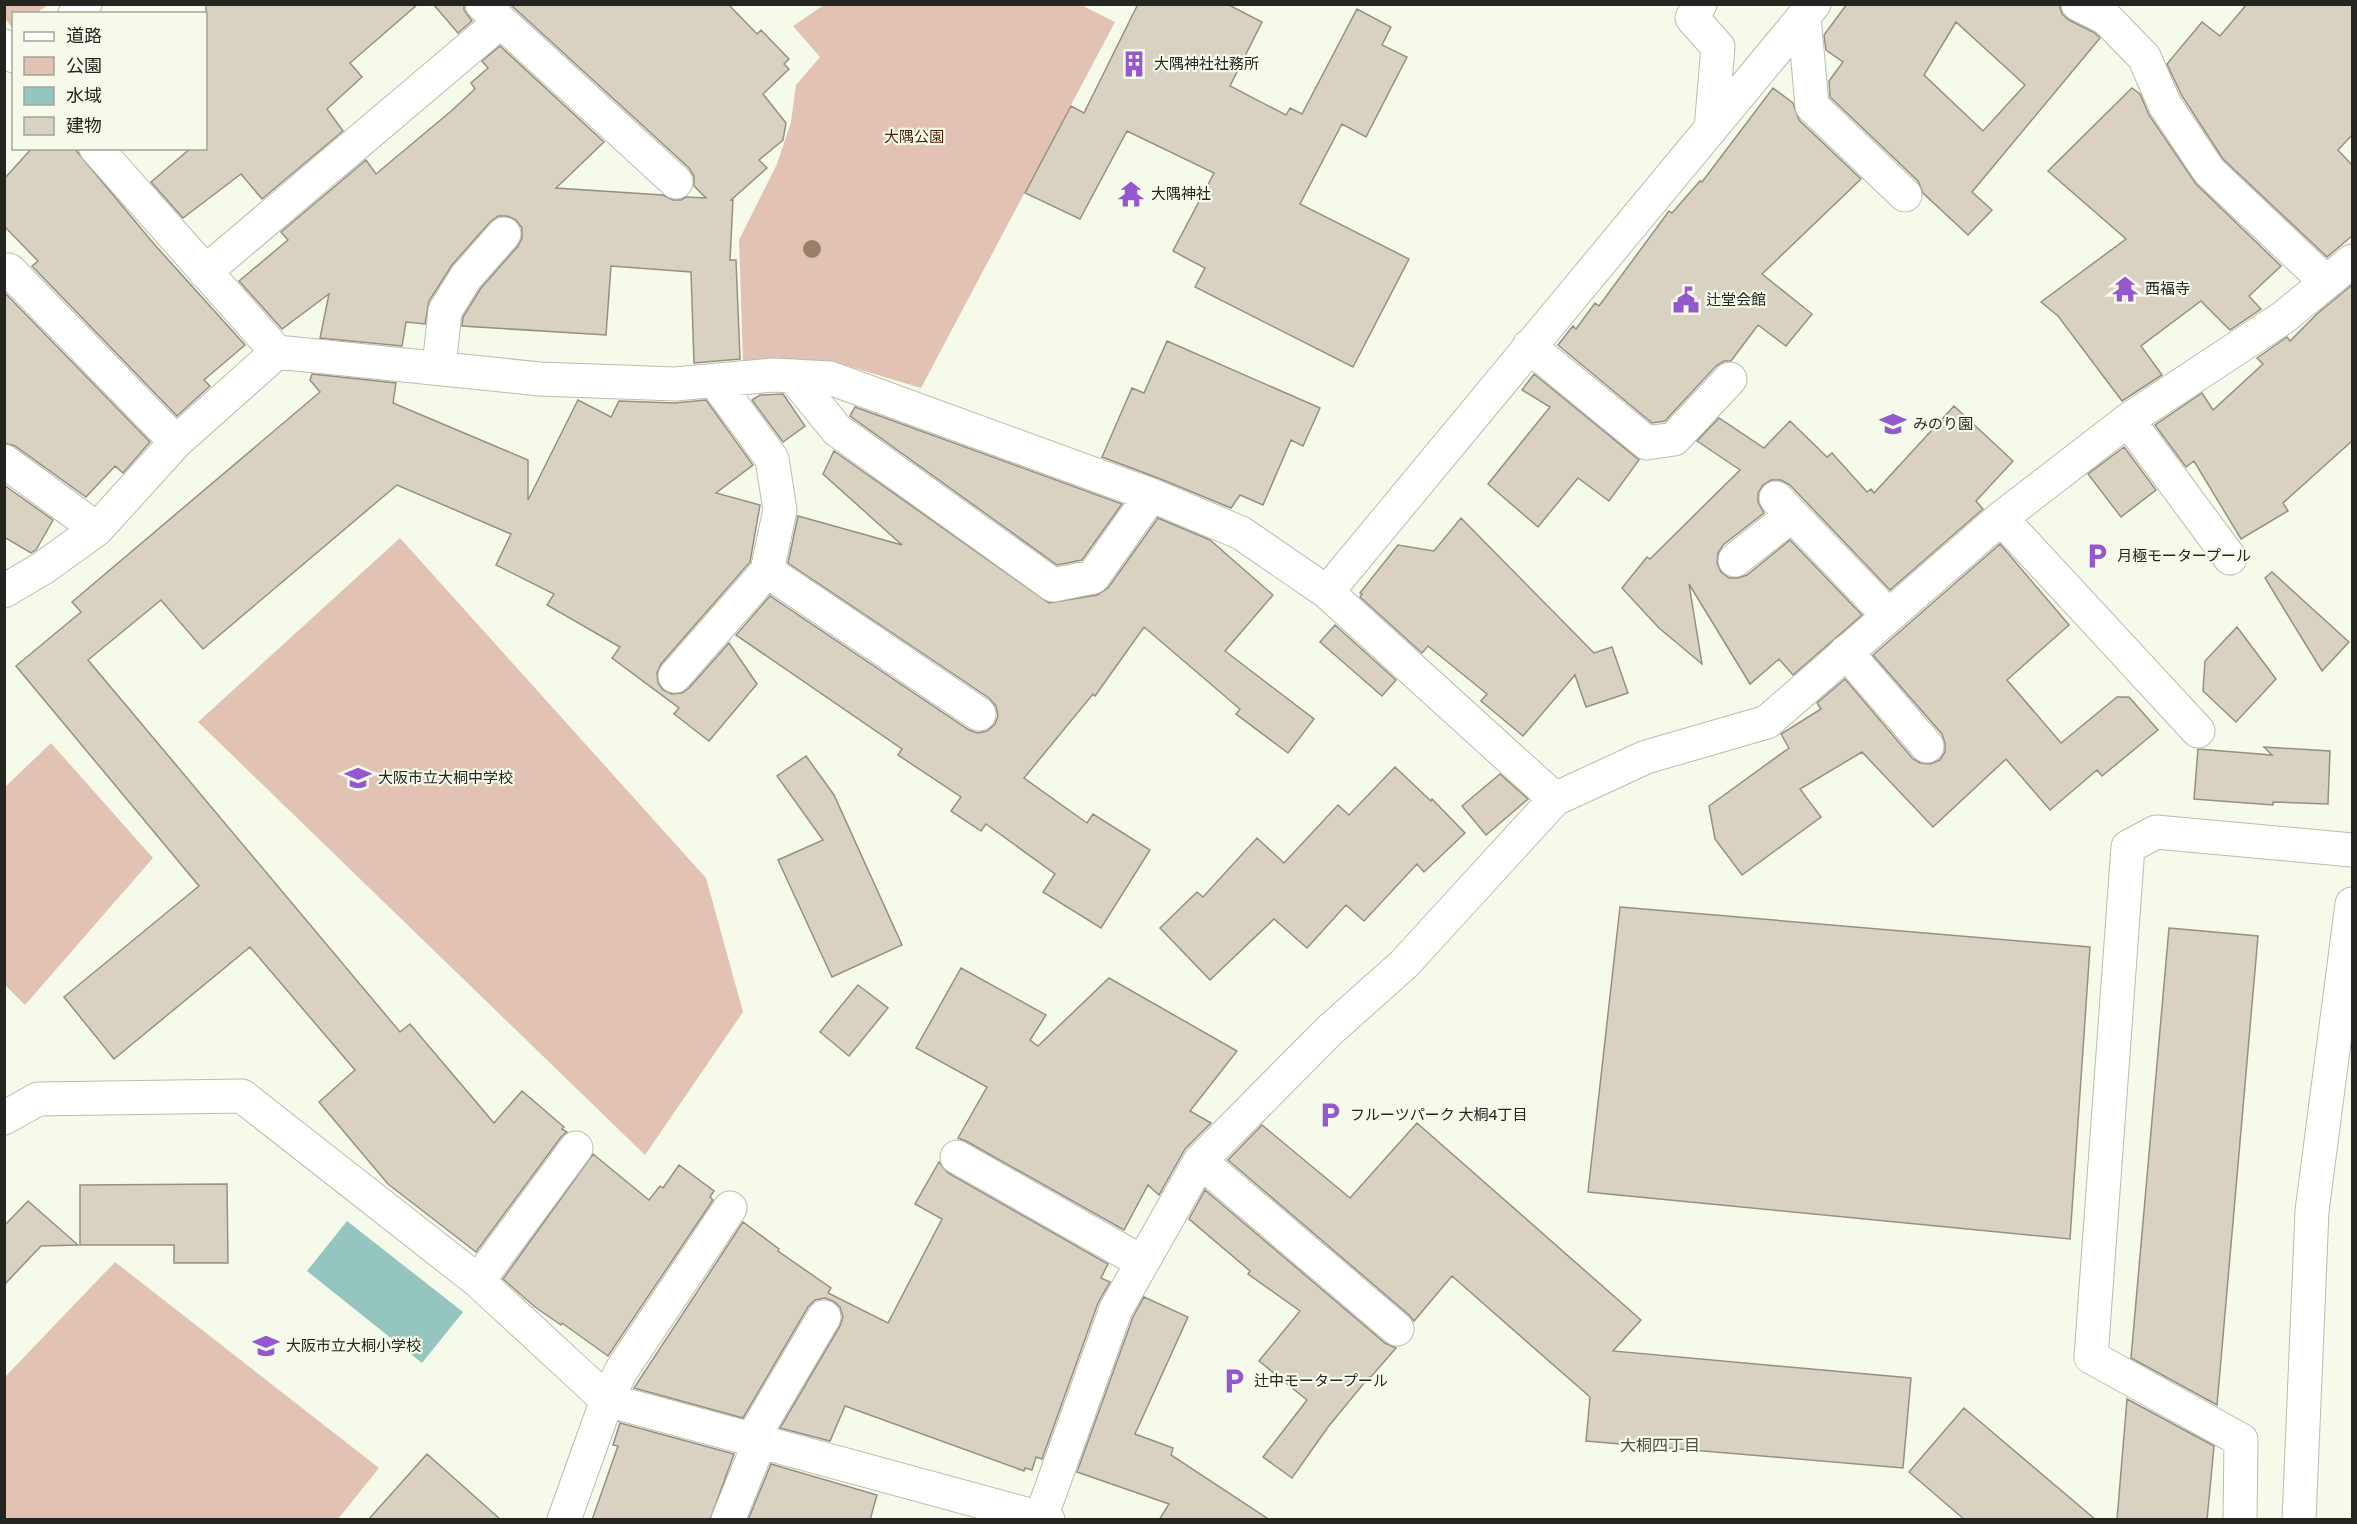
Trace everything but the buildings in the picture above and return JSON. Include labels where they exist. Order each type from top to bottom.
[{"type":"street","points":[[1700,4],[1692,18],[1718,47],[1711,129]]},
{"type":"street","points":[[2078,4],[2106,18],[2144,57],[2165,105],[2209,171],[2326,282]]},
{"type":"street","points":[[1327,592],[1809,10]]},
{"type":"street","points":[[1809,10],[1812,106],[1905,195]]},
{"type":"street","points":[[205,272],[491,13],[676,183]]},
{"type":"street","points":[[98,150],[277,352],[540,379],[675,384],[773,375],[830,378],[1151,495],[1241,533],[1327,592],[1555,799]]},
{"type":"street","points":[[439,368],[445,311],[466,277],[504,234]]},
{"type":"street","points":[[4,1118],[38,1099],[242,1096],[478,1281],[607,1400],[1043,1519],[1116,1309],[1200,1161],[1330,1030],[1404,964],[1555,799],[1646,757],[1767,722],[2001,518],[2128,420],[2284,317],[2352,261]]},
{"type":"street","points":[[4,273],[9,270],[176,442]]},
{"type":"street","points":[[1529,346],[1647,443],[1674,439],[1730,379]]},
{"type":"street","points":[[4,591],[43,568],[97,529],[176,442],[277,352]]},
{"type":"street","points":[[794,376],[837,430],[1053,585],[1093,578],[1151,495]]},
{"type":"street","points":[[675,676],[767,571],[780,510],[772,459],[715,381]]},
{"type":"street","points":[[2128,420],[2230,558]]},
{"type":"street","points":[[4,461],[97,529]]},
{"type":"street","points":[[1735,560],[1784,507],[1888,615]]},
{"type":"street","points":[[2001,518],[2198,731]]},
{"type":"street","points":[[767,571],[979,714]]},
{"type":"street","points":[[1846,652],[1927,746]]},
{"type":"street","points":[[2240,1520],[2241,1440],[2091,1357],[2128,847],[2156,832],[2352,850]]},
{"type":"street","points":[[2299,1520],[2312,1211],[2352,904]]},
{"type":"street","points":[[478,1281],[576,1148]]},
{"type":"street","points":[[957,1157],[1142,1262]]},
{"type":"street","points":[[1200,1161],[1397,1329]]},
{"type":"street","points":[[564,1520],[607,1400],[621,1371],[730,1208]]},
{"type":"street","points":[[728,1520],[756,1441],[824,1317]]},
{"type":"green space","points":[[5,4],[48,5],[38,12],[12,12],[12,28],[5,18]]},
{"type":"green space","name":"大隅公園","points":[[824,5],[1081,5],[1115,22],[921,388],[841,364],[743,360],[739,240],[777,164],[791,122],[796,85],[820,57],[793,26]]},
{"type":"green space","points":[[400,538],[706,878],[743,1012],[645,1155],[198,722]]},
{"type":"green space","points":[[51,743],[153,858],[25,1005],[5,985],[5,787]]},
{"type":"green space","points":[[115,1262],[379,1468],[338,1519],[5,1519],[5,1377]]},
{"type":"water","points":[[347,1221],[463,1312],[422,1363],[307,1271]]},
{"type":"place","name":"大隅神社社務所","points":[[1134,64]]},
{"type":"place","name":"大隅神社","points":[[1131,194]]},
{"type":"place","name":"西福寺","points":[[2125,289]]},
{"type":"place","name":"辻堂会館","points":[[1686,300]]},
{"type":"place","name":"みのり園","points":[[1893,424]]},
{"type":"place","name":"月極モータープール","points":[[2097,556]]},
{"type":"place","name":"大阪市立大桐中学校","points":[[358,778]]},
{"type":"place","name":"フルーツパーク 大桐4丁目","points":[[1330,1115]]},
{"type":"place","name":"大阪市立大桐小学校","points":[[266,1346]]},
{"type":"place","name":"辻中モータープール","points":[[1234,1381]]},
{"type":"district","name":"大桐四丁目","points":[[1660,1445]]}]
